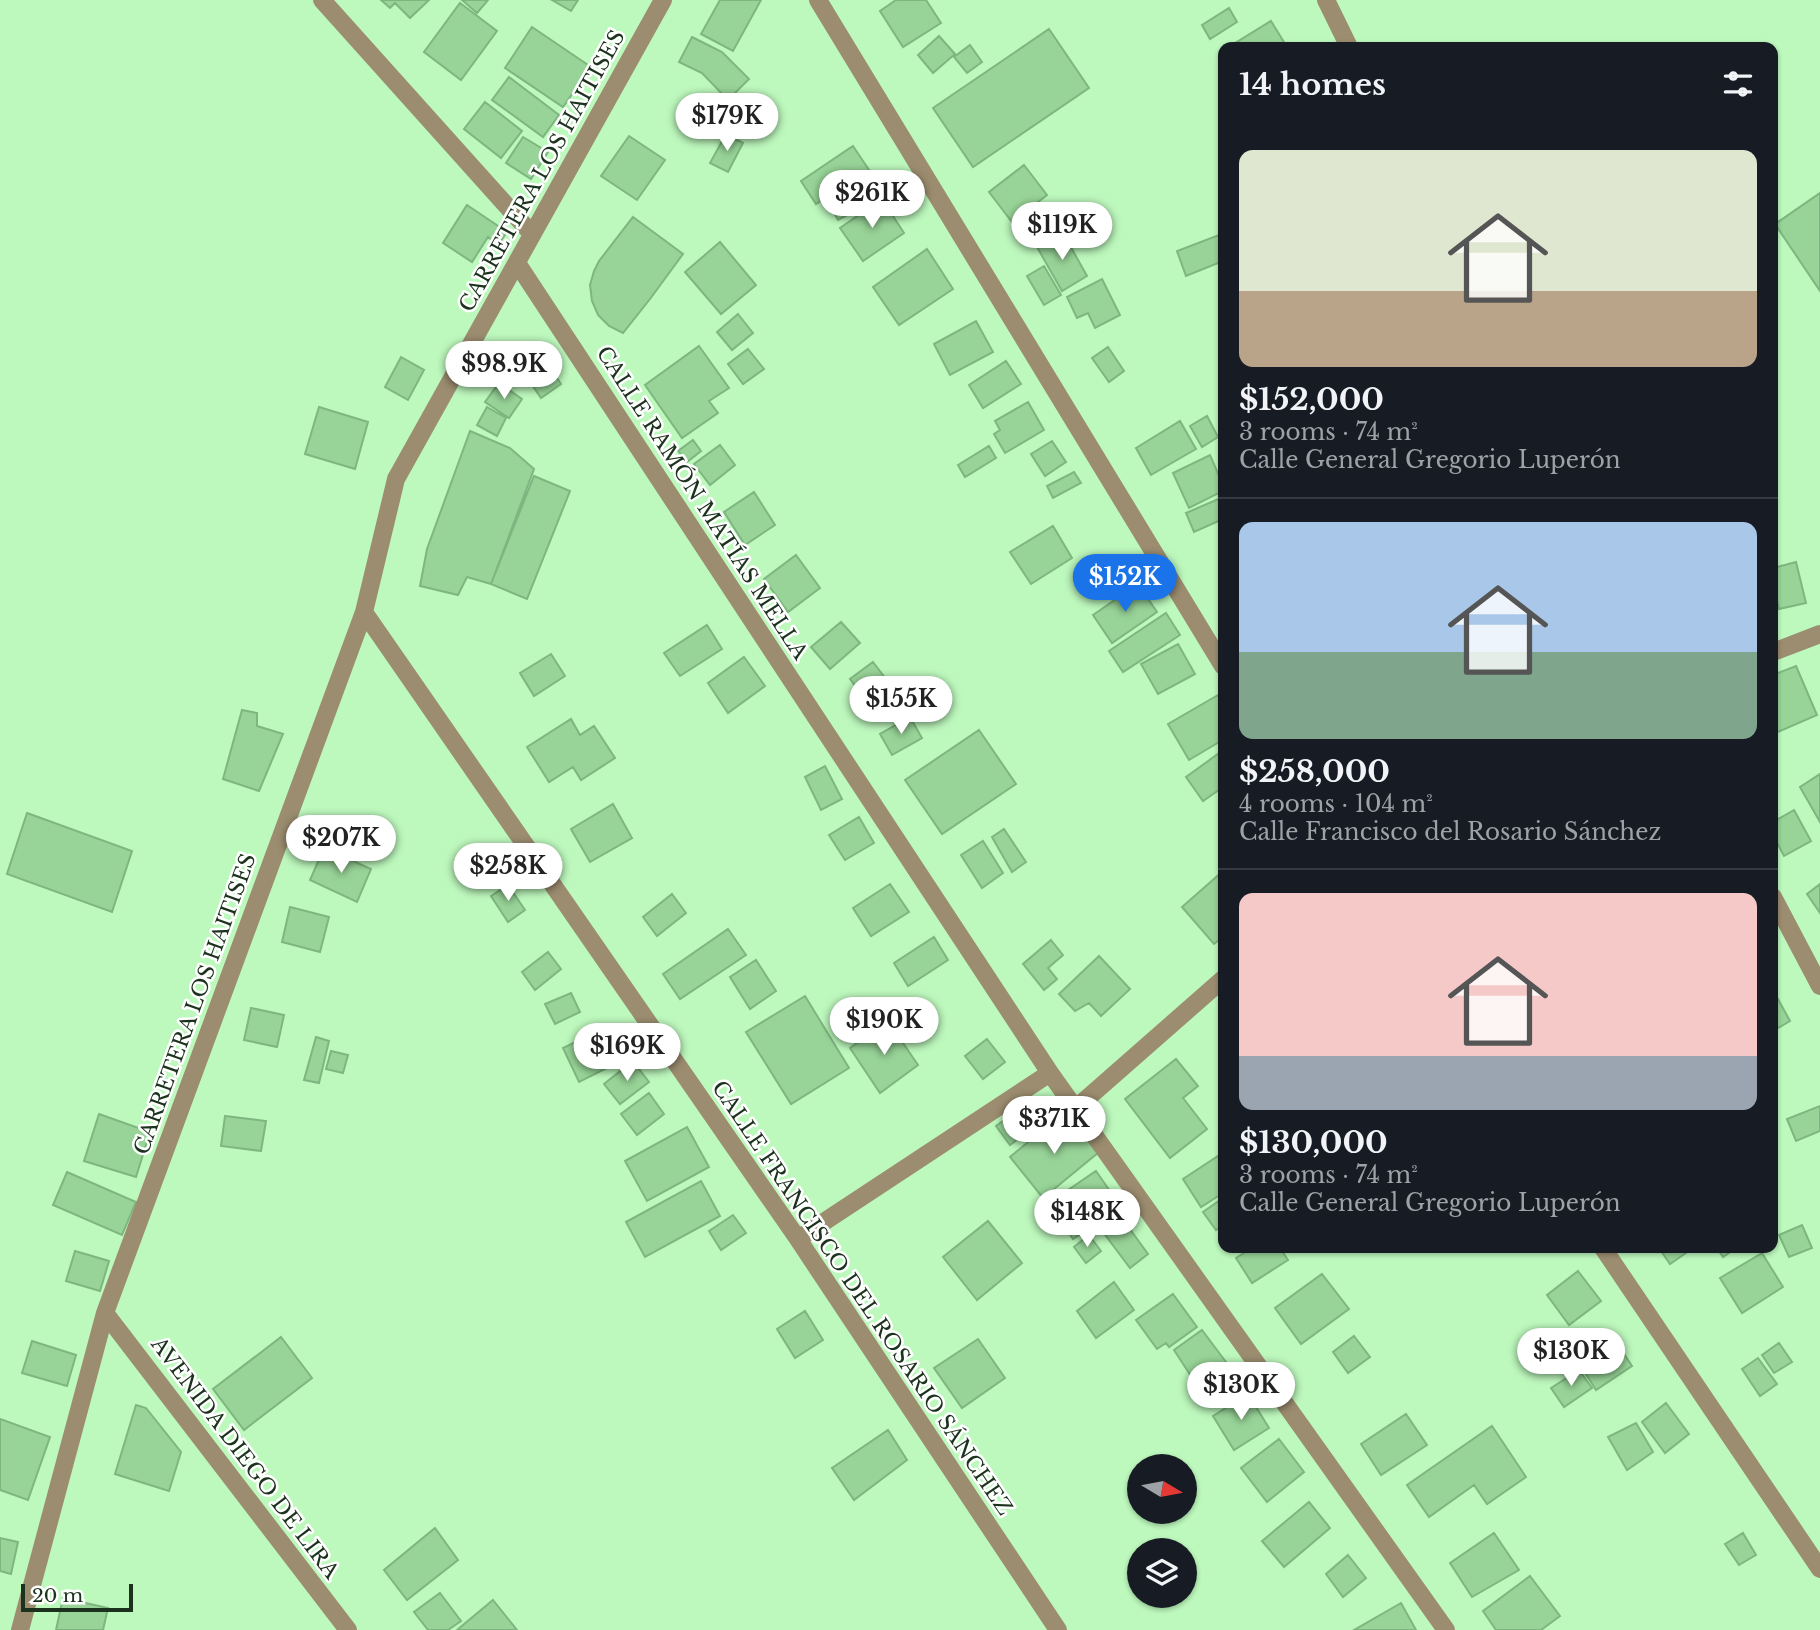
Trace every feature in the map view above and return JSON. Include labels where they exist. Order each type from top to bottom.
[{"type":"street","points":[[322,0],[532,234]]},
{"type":"street","name":"CARRETERA LOS HAITISES","points":[[20,1630],[105,1313],[364,612],[396,479],[663,0]]},
{"type":"street","points":[[818,0],[1218,658]]},
{"type":"street","points":[[1326,0],[1347,42]]},
{"type":"street","name":"CALLE RAMÓN MATÍAS MELLA","points":[[517,263],[1050,1073],[1446,1630]]},
{"type":"street","name":"CALLE FRANCISCO DEL ROSARIO SÁNCHEZ","points":[[364,612],[798,1239],[1058,1630]]},
{"type":"street","points":[[1778,650],[1820,634]]},
{"type":"street","points":[[1778,906],[1820,986]]},
{"type":"street","points":[[1075,1109],[1218,983]]},
{"type":"street","points":[[798,1239],[1050,1073]]},
{"type":"street","points":[[1606,1253],[1820,1569]]},
{"type":"street","name":"AVENIDA DIEGO DE LIRA","points":[[105,1313],[348,1630]]},
{"type":"building","points":[[381,0],[429,0],[410,18],[395,3],[390,8]]},
{"type":"building","points":[[462,0],[488,0],[477,13]]},
{"type":"building","points":[[552,0],[578,0],[571,11]]},
{"type":"building","points":[[720,0],[761,0],[733,51],[701,34]]},
{"type":"building","points":[[896,0],[926,0],[941,23],[903,47],[880,11]]},
{"type":"building","points":[[460,3],[497,31],[461,80],[424,52]]},
{"type":"building","points":[[1229,8],[1237,22],[1210,39],[1202,25]]},
{"type":"building","points":[[1271,21],[1284,42],[1237,42]]},
{"type":"building","points":[[532,27],[591,67],[563,107],[505,68]]},
{"type":"building","points":[[1049,29],[1089,88],[973,167],[933,108]]},
{"type":"building","points":[[939,36],[955,54],[933,73],[918,55]]},
{"type":"building","points":[[692,37],[722,52],[749,79],[728,100],[702,73],[679,62]]},
{"type":"building","points":[[970,45],[982,62],[967,73],[954,57]]},
{"type":"building","points":[[509,77],[559,115],[543,137],[492,100]]},
{"type":"building","points":[[485,102],[522,131],[501,158],[464,129]]},
{"type":"building","points":[[726,134],[743,143],[728,172],[710,163]]},
{"type":"building","points":[[629,136],[665,160],[637,200],[601,176]]},
{"type":"building","points":[[523,137],[548,152],[531,179],[506,163]]},
{"type":"building","points":[[853,146],[869,170],[816,204],[801,181]]},
{"type":"building","points":[[1024,165],[1047,195],[1012,222],[989,192]]},
{"type":"building","points":[[876,177],[885,195],[838,220],[828,202]]},
{"type":"building","points":[[1820,193],[1820,291],[1778,228],[1778,222]]},
{"type":"building","points":[[882,199],[904,233],[863,261],[840,228]]},
{"type":"building","points":[[467,205],[507,232],[498,245],[488,237],[472,262],[443,243]]},
{"type":"building","points":[[633,217],[683,254],[623,333],[609,326],[598,315],[592,301],[590,285],[599,261]]},
{"type":"building","points":[[1063,233],[1087,276],[1062,291],[1037,247]]},
{"type":"building","points":[[1218,235],[1218,263],[1186,276],[1177,251]]},
{"type":"building","points":[[720,242],[756,285],[721,314],[685,272]]},
{"type":"building","points":[[927,249],[953,289],[899,325],[873,287]]},
{"type":"building","points":[[1044,266],[1061,295],[1044,305],[1027,276]]},
{"type":"building","points":[[1102,279],[1120,315],[1095,328],[1088,313],[1077,318],[1067,297]]},
{"type":"building","points":[[738,314],[753,333],[732,350],[717,332]]},
{"type":"building","points":[[976,321],[993,352],[950,375],[934,344]]},
{"type":"building","points":[[699,346],[729,388],[709,401],[718,413],[682,438],[645,385]]},
{"type":"building","points":[[1108,347],[1124,371],[1109,382],[1092,358]]},
{"type":"building","points":[[748,349],[764,369],[743,384],[728,364]]},
{"type":"building","points":[[538,350],[561,384],[541,398],[518,364]]},
{"type":"building","points":[[401,357],[424,370],[408,400],[385,387]]},
{"type":"building","points":[[1006,361],[1021,384],[983,408],[969,385]]},
{"type":"building","points":[[499,383],[522,399],[509,418],[485,402]]},
{"type":"building","points":[[1028,402],[1044,430],[1005,453],[994,434],[1000,430],[995,421]]},
{"type":"building","points":[[319,407],[368,422],[355,469],[305,454]]},
{"type":"building","points":[[487,407],[506,418],[497,436],[477,425]]},
{"type":"building","points":[[1207,416],[1218,437],[1202,447],[1190,426]]},
{"type":"building","points":[[1180,421],[1196,449],[1151,475],[1136,448]]},
{"type":"building","points":[[470,431],[510,448],[534,469],[491,584],[467,577],[458,595],[420,586],[427,549]]},
{"type":"building","points":[[693,440],[701,451],[687,462],[678,451]]},
{"type":"building","points":[[1052,441],[1066,462],[1045,476],[1031,454]]},
{"type":"building","points":[[720,445],[735,465],[710,485],[694,464]]},
{"type":"building","points":[[989,446],[996,458],[965,477],[958,465]]},
{"type":"building","points":[[1210,455],[1218,473],[1218,494],[1189,508],[1173,473]]},
{"type":"building","points":[[1074,472],[1081,483],[1053,498],[1047,486]]},
{"type":"building","points":[[534,476],[570,491],[527,599],[491,584]]},
{"type":"building","points":[[754,492],[775,525],[745,545],[724,512]]},
{"type":"building","points":[[1218,499],[1218,521],[1194,532],[1186,513]]},
{"type":"building","points":[[1053,526],[1072,558],[1031,584],[1010,552]]},
{"type":"building","points":[[796,555],[820,588],[788,612],[764,579]]},
{"type":"building","points":[[1796,562],[1806,603],[1779,609],[1778,567]]},
{"type":"building","points":[[1138,584],[1157,612],[1112,643],[1093,615]]},
{"type":"building","points":[[1166,613],[1180,635],[1123,672],[1109,651]]},
{"type":"building","points":[[841,622],[860,643],[830,669],[811,647]]},
{"type":"building","points":[[707,625],[722,649],[680,676],[664,653]]},
{"type":"building","points":[[1178,644],[1195,674],[1158,694],[1141,664]]},
{"type":"building","points":[[551,654],[565,676],[534,696],[520,673]]},
{"type":"building","points":[[744,657],[765,686],[728,713],[708,683]]},
{"type":"building","points":[[873,662],[899,696],[876,714],[850,679]]},
{"type":"building","points":[[1796,666],[1817,715],[1778,732],[1778,673]]},
{"type":"building","points":[[1218,695],[1218,743],[1189,760],[1168,724]]},
{"type":"building","points":[[242,710],[257,713],[257,726],[283,734],[259,791],[223,779]]},
{"type":"building","points":[[910,717],[922,738],[892,755],[880,734]]},
{"type":"building","points":[[571,719],[580,735],[594,726],[615,758],[581,780],[573,767],[549,782],[527,747]]},
{"type":"building","points":[[979,730],[1016,784],[942,834],[905,780]]},
{"type":"building","points":[[1218,754],[1218,790],[1203,801],[1186,777]]},
{"type":"building","points":[[825,766],[842,799],[821,810],[805,777]]},
{"type":"building","points":[[1820,774],[1820,822],[1800,787]]},
{"type":"building","points":[[613,804],[632,838],[590,862],[571,829]]},
{"type":"building","points":[[1794,810],[1811,841],[1784,856],[1778,845],[1778,819]]},
{"type":"building","points":[[27,813],[132,851],[112,912],[7,874]]},
{"type":"building","points":[[859,817],[874,843],[845,860],[829,835]]},
{"type":"building","points":[[1004,829],[1026,862],[1012,872],[992,837]]},
{"type":"building","points":[[983,841],[1003,873],[982,888],[961,855]]},
{"type":"building","points":[[324,848],[371,869],[357,902],[310,880]]},
{"type":"building","points":[[1218,875],[1218,941],[1214,944],[1182,907]]},
{"type":"building","points":[[890,884],[909,912],[871,936],[853,908]]},
{"type":"building","points":[[1820,884],[1820,913],[1807,894]]},
{"type":"building","points":[[508,885],[525,910],[508,922],[491,896]]},
{"type":"building","points":[[672,894],[686,913],[657,936],[643,917]]},
{"type":"building","points":[[290,907],[329,917],[320,952],[282,942]]},
{"type":"building","points":[[728,929],[746,955],[680,999],[663,974]]},
{"type":"building","points":[[934,937],[948,960],[908,986],[894,963]]},
{"type":"building","points":[[1051,940],[1063,955],[1048,968],[1057,979],[1044,990],[1023,964]]},
{"type":"building","points":[[548,952],[561,969],[535,990],[522,972]]},
{"type":"building","points":[[1099,956],[1130,989],[1101,1016],[1089,1003],[1075,1011],[1059,994]]},
{"type":"building","points":[[756,960],[776,991],[750,1009],[730,977]]},
{"type":"building","points":[[571,993],[580,1012],[555,1024],[545,1004]]},
{"type":"building","points":[[805,996],[849,1068],[791,1104],[746,1032]]},
{"type":"building","points":[[1778,999],[1790,1021],[1778,1028]]},
{"type":"building","points":[[251,1008],[284,1015],[277,1047],[244,1040]]},
{"type":"building","points":[[888,1021],[918,1065],[880,1093],[850,1048]]},
{"type":"building","points":[[611,1025],[627,1058],[579,1082],[563,1048]]},
{"type":"building","points":[[316,1037],[329,1041],[319,1083],[304,1080]]},
{"type":"building","points":[[987,1039],[1005,1062],[983,1079],[965,1056]]},
{"type":"building","points":[[331,1051],[348,1055],[343,1073],[326,1069]]},
{"type":"building","points":[[1176,1059],[1198,1086],[1183,1098],[1207,1129],[1170,1158],[1125,1099]]},
{"type":"building","points":[[633,1061],[649,1082],[620,1104],[604,1084]]},
{"type":"building","points":[[649,1093],[664,1114],[637,1135],[621,1114]]},
{"type":"building","points":[[1035,1099],[1050,1117],[1033,1131],[1018,1112]]},
{"type":"building","points":[[1820,1106],[1820,1131],[1796,1141],[1787,1119]]},
{"type":"building","points":[[99,1114],[150,1132],[136,1177],[84,1161]]},
{"type":"building","points":[[1013,1114],[1026,1133],[1010,1145],[996,1126]]},
{"type":"building","points":[[1061,1115],[1075,1133],[1080,1129],[1099,1152],[1043,1198],[1010,1157]]},
{"type":"building","points":[[225,1116],[266,1121],[261,1151],[221,1146]]},
{"type":"building","points":[[687,1127],[709,1167],[647,1201],[625,1161]]},
{"type":"building","points":[[1218,1156],[1218,1196],[1201,1207],[1183,1179]]},
{"type":"building","points":[[1096,1171],[1121,1207],[1073,1239],[1049,1203]]},
{"type":"building","points":[[67,1172],[136,1202],[122,1235],[53,1205]]},
{"type":"building","points":[[701,1181],[720,1216],[645,1257],[626,1222]]},
{"type":"building","points":[[1218,1202],[1218,1229],[1216,1230],[1203,1212]]},
{"type":"building","points":[[1119,1214],[1148,1254],[1130,1268],[1100,1228]]},
{"type":"building","points":[[733,1215],[746,1233],[721,1250],[709,1231]]},
{"type":"building","points":[[988,1221],[1022,1263],[977,1300],[943,1257]]},
{"type":"building","points":[[1802,1225],[1812,1248],[1789,1257],[1779,1235]]},
{"type":"building","points":[[1089,1235],[1101,1251],[1086,1263],[1074,1247]]},
{"type":"building","points":[[75,1251],[109,1261],[100,1291],[66,1281]]},
{"type":"building","points":[[1244,1253],[1283,1253],[1288,1260],[1252,1283],[1236,1258]]},
{"type":"building","points":[[1662,1253],[1686,1253],[1670,1264]]},
{"type":"building","points":[[1762,1253],[1783,1287],[1742,1313],[1720,1278]]},
{"type":"building","points":[[1578,1271],[1601,1301],[1569,1325],[1547,1295]]},
{"type":"building","points":[[1322,1274],[1349,1309],[1301,1344],[1275,1308]]},
{"type":"building","points":[[1114,1282],[1134,1310],[1096,1338],[1077,1311]]},
{"type":"building","points":[[1173,1294],[1197,1327],[1169,1347],[1166,1343],[1157,1349],[1136,1320]]},
{"type":"building","points":[[805,1311],[823,1340],[795,1358],[777,1329]]},
{"type":"building","points":[[1202,1330],[1232,1370],[1202,1393],[1174,1350]]},
{"type":"building","points":[[1354,1336],[1370,1357],[1348,1373],[1333,1352]]},
{"type":"building","points":[[281,1337],[312,1378],[244,1430],[213,1389]]},
{"type":"building","points":[[1613,1337],[1632,1366],[1596,1390],[1577,1360]]},
{"type":"building","points":[[978,1339],[1005,1378],[962,1408],[934,1368]]},
{"type":"building","points":[[32,1341],[76,1355],[67,1386],[22,1373]]},
{"type":"building","points":[[1779,1343],[1792,1362],[1774,1373],[1762,1355]]},
{"type":"building","points":[[1758,1358],[1777,1384],[1760,1396],[1742,1369]]},
{"type":"building","points":[[1579,1370],[1592,1388],[1564,1407],[1551,1388]]},
{"type":"building","points":[[1248,1394],[1269,1428],[1234,1450],[1213,1416]]},
{"type":"building","points":[[1666,1403],[1689,1434],[1665,1453],[1642,1422]]},
{"type":"building","points":[[136,1405],[146,1408],[181,1452],[169,1491],[115,1474]]},
{"type":"building","points":[[1406,1414],[1427,1445],[1381,1475],[1361,1444]]},
{"type":"building","points":[[0,1419],[50,1437],[28,1500],[0,1490]]},
{"type":"building","points":[[1636,1423],[1653,1452],[1627,1470],[1608,1437]]},
{"type":"building","points":[[1492,1426],[1526,1477],[1487,1504],[1474,1485],[1429,1517],[1407,1485]]},
{"type":"building","points":[[888,1430],[907,1460],[854,1500],[832,1468]]},
{"type":"building","points":[[1279,1439],[1304,1472],[1267,1502],[1241,1468]]},
{"type":"building","points":[[1309,1502],[1330,1528],[1284,1567],[1262,1541]]},
{"type":"building","points":[[435,1528],[458,1560],[407,1600],[384,1570]]},
{"type":"building","points":[[1494,1533],[1519,1570],[1472,1597],[1450,1563]]},
{"type":"building","points":[[1743,1533],[1756,1555],[1739,1565],[1725,1544]]},
{"type":"building","points":[[0,1538],[18,1542],[11,1574],[0,1571]]},
{"type":"building","points":[[1348,1555],[1366,1578],[1343,1597],[1326,1574]]},
{"type":"building","points":[[1530,1576],[1560,1616],[1541,1630],[1496,1630],[1483,1611]]},
{"type":"building","points":[[440,1593],[461,1621],[448,1630],[428,1630],[414,1612]]},
{"type":"building","points":[[63,1598],[108,1608],[103,1630],[56,1630]]},
{"type":"building","points":[[493,1600],[517,1630],[457,1630]]},
{"type":"building","points":[[1401,1603],[1416,1630],[1354,1630]]}]
